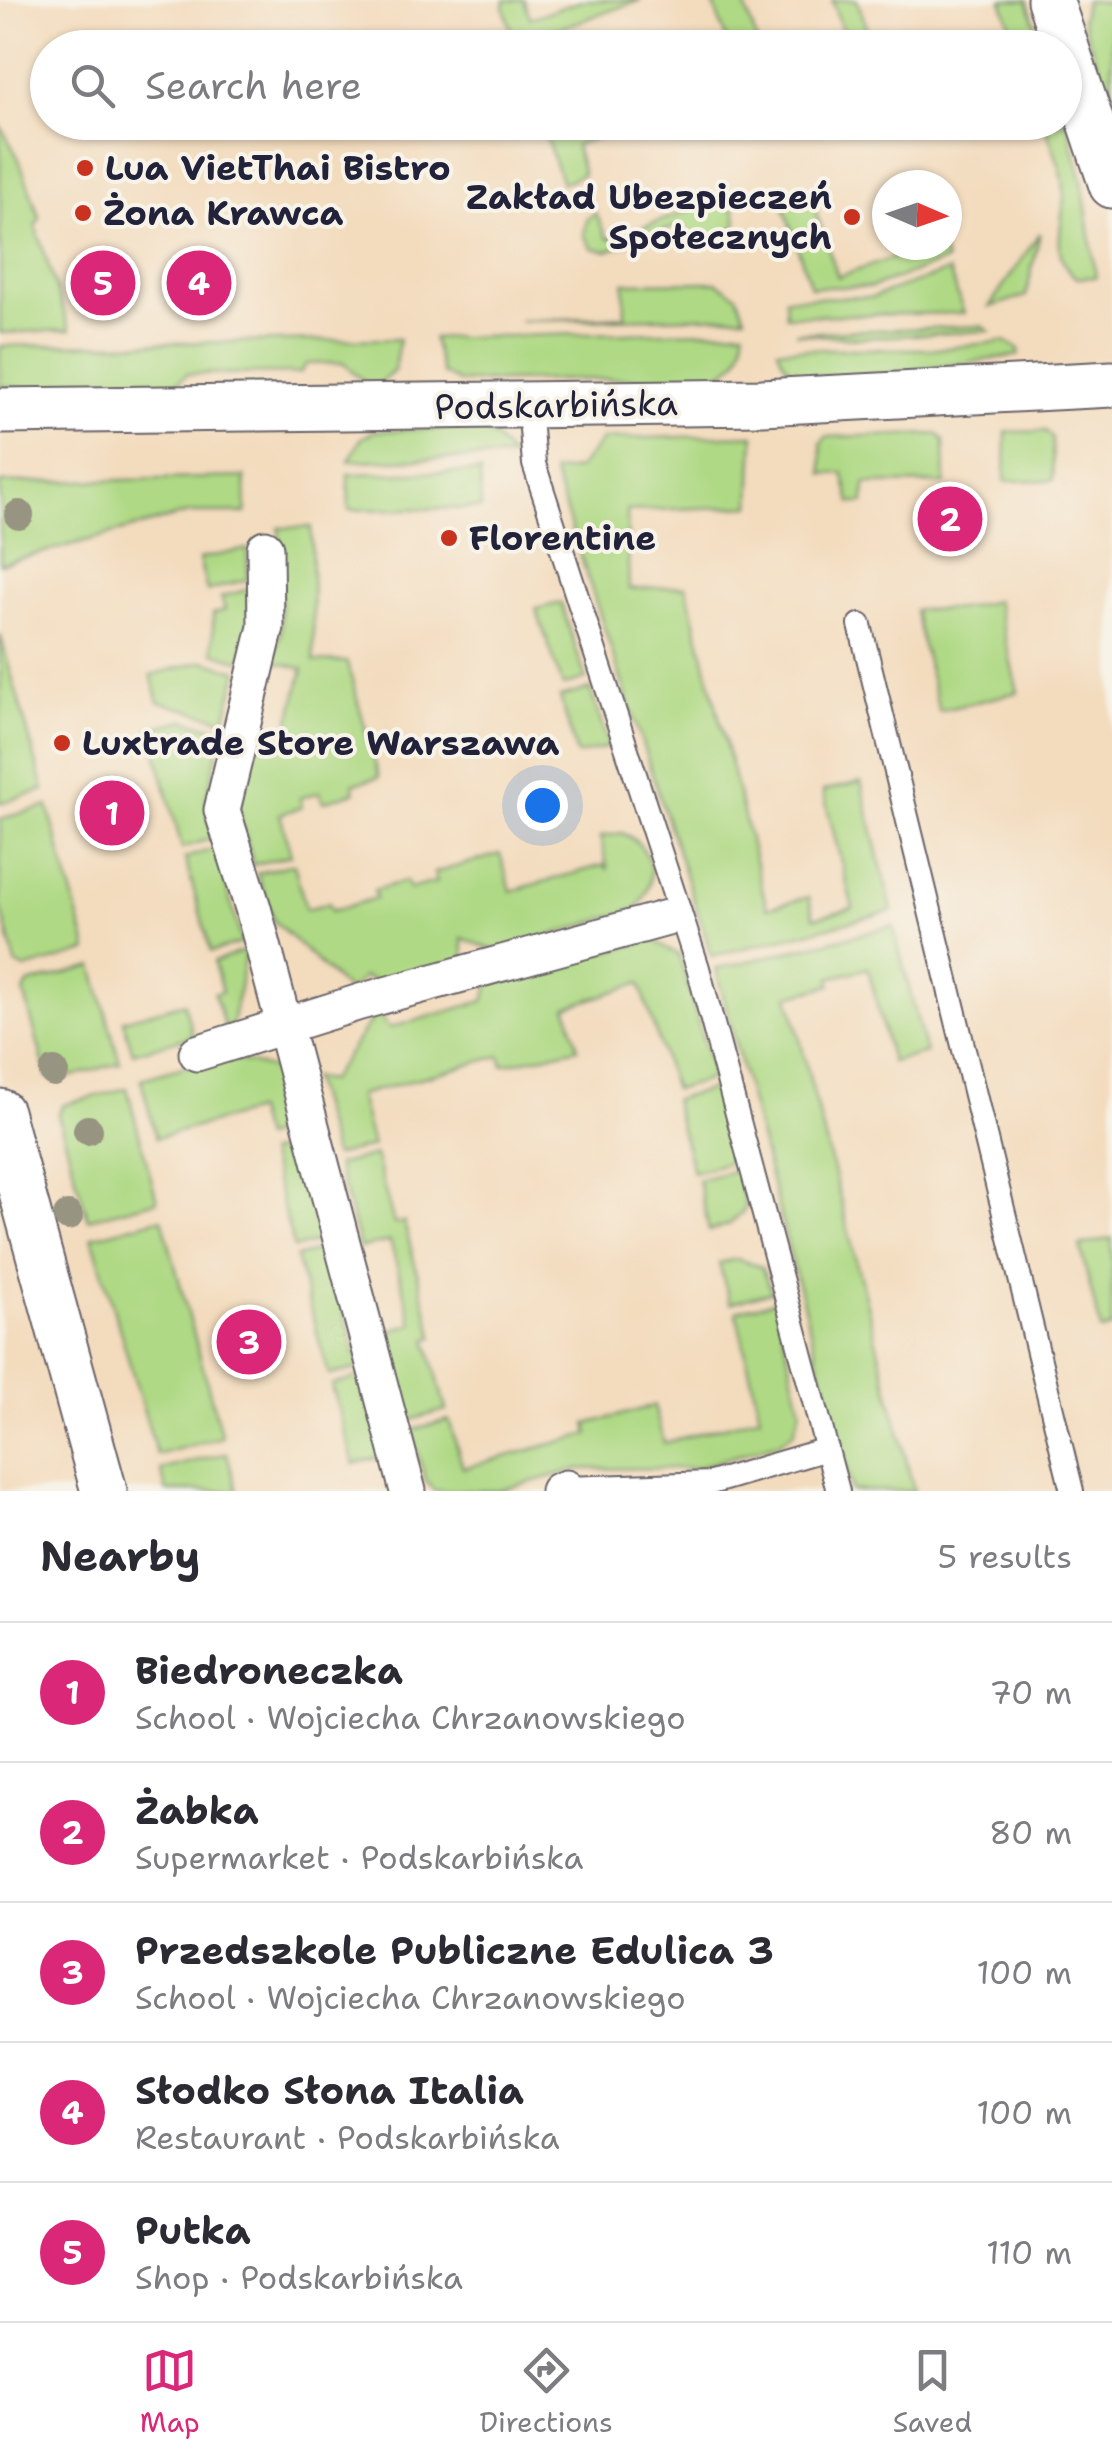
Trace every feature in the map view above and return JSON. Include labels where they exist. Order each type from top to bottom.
[{"type":"street","points":[[1050,0],[1061,30]]},
{"type":"street","points":[[1082,89],[1110,166]]},
{"type":"street","name":"Podskarbińska","points":[[0,412],[762,402],[1112,384]]},
{"type":"street","points":[[264,548],[266,627],[222,810],[408,1491]]},
{"type":"street","points":[[197,1053],[674,916]]},
{"type":"street","points":[[0,1112],[104,1491]]},
{"type":"lane","points":[[529,406],[534,464],[748,1145],[838,1491]]},
{"type":"lane","points":[[860,624],[1072,1491]]},
{"type":"lane","points":[[562,1490],[711,1483],[826,1450]]},
{"type":"green space","points":[[505,0],[524,0],[530,18],[584,0],[641,0],[554,30],[511,30]]},
{"type":"green space","points":[[712,0],[743,0],[753,30],[723,30]]},
{"type":"green space","points":[[832,0],[857,0],[868,30],[842,30]]},
{"type":"green space","points":[[1002,0],[1027,0],[1037,30],[1012,30]]},
{"type":"green space","points":[[1085,0],[1112,3],[1112,105],[1082,20]]},
{"type":"green space","points":[[0,125],[19,159],[40,219],[35,225],[70,330],[0,333]]},
{"type":"green space","points":[[547,140],[590,140],[575,145],[583,174],[562,183]]},
{"type":"green space","points":[[1050,140],[1071,140],[1082,181],[1096,277],[1077,278],[1062,260],[1064,202],[1059,165]]},
{"type":"green space","points":[[808,189],[838,277],[887,260],[946,261],[872,287],[811,287],[781,199]]},
{"type":"green space","points":[[712,203],[735,210],[737,222],[727,237],[689,247],[680,225],[607,251],[592,248],[584,235],[587,219],[596,213],[608,239]]},
{"type":"green space","points":[[1040,233],[1026,296],[989,307]]},
{"type":"green space","points":[[949,271],[964,313],[786,316],[785,298],[873,297]]},
{"type":"green space","points":[[716,282],[737,295],[745,316],[519,321],[625,316],[624,283]]},
{"type":"green space","points":[[982,326],[989,331],[857,338],[795,333]]},
{"type":"green space","points":[[744,330],[743,347],[737,359],[713,377],[459,382],[442,373],[433,338]]},
{"type":"green space","points":[[399,339],[394,371],[379,384],[368,385],[343,363],[306,364],[300,373],[187,374],[171,389],[43,390],[0,386],[0,346]]},
{"type":"green space","points":[[1005,341],[1019,349],[1019,355],[910,371],[824,377],[794,372],[778,349],[938,349]]},
{"type":"green space","points":[[474,428],[493,436],[511,457],[349,461],[361,439],[374,431]]},
{"type":"green space","points":[[1046,431],[1052,438],[1053,480],[1005,481],[1006,432]]},
{"type":"green space","points":[[938,434],[944,441],[945,483],[865,484],[864,503],[851,503],[843,473],[823,474],[821,443],[826,437]]},
{"type":"green space","points":[[754,435],[751,506],[627,511],[629,589],[686,586],[767,908],[809,897],[814,918],[853,908],[823,791],[861,782],[892,911],[712,956],[553,472],[578,469],[603,439]]},
{"type":"green space","points":[[480,472],[481,508],[349,510],[348,474]]},
{"type":"green space","points":[[245,477],[246,513],[189,513],[0,564],[0,483]]},
{"type":"green space","points":[[311,527],[314,661],[347,662],[379,777],[353,784],[355,792],[323,802],[320,792],[300,798],[302,807],[280,814],[291,855],[253,865],[238,809],[255,734],[285,740],[303,669],[273,661],[281,631],[279,528]]},
{"type":"green space","points":[[247,549],[248,579],[207,591],[199,559]]},
{"type":"green space","points":[[249,589],[250,621],[241,661],[213,652],[213,614],[225,610],[221,597]]},
{"type":"green space","points":[[996,601],[1018,692],[939,711],[914,610],[959,609]]},
{"type":"green space","points":[[561,603],[586,679],[563,686],[536,609]]},
{"type":"green space","points":[[0,634],[44,790],[0,803]]},
{"type":"green space","points":[[203,661],[238,671],[225,720],[159,702],[151,675]]},
{"type":"green space","points":[[590,689],[609,747],[577,755],[560,697]]},
{"type":"green space","points":[[184,720],[223,730],[206,801],[213,838],[182,848],[150,729]]},
{"type":"green space","points":[[48,806],[88,951],[25,969],[16,964],[0,903],[0,819]]},
{"type":"green space","points":[[622,833],[642,848],[650,867],[648,888],[636,909],[498,952],[462,938],[465,961],[383,984],[363,977],[349,992],[274,921],[257,873],[294,864],[306,909],[329,903],[332,911],[376,898],[374,890],[406,881],[409,889],[436,882],[434,873],[500,854],[511,891],[604,865],[608,870],[600,837]]},
{"type":"green space","points":[[216,848],[242,943],[211,952],[185,858]]},
{"type":"green space","points":[[893,926],[926,1053],[891,1062],[868,968],[830,978],[831,985],[789,996],[914,1491],[852,1491],[716,969]]},
{"type":"green space","points":[[653,940],[679,955],[714,1078],[674,1090],[640,983],[567,1007],[578,1048],[503,1065],[500,1056],[359,1095],[372,1146],[334,1156],[312,1078],[329,1081],[377,1012],[389,1028],[484,1001],[491,980]]},
{"type":"green space","points":[[246,950],[232,1025],[225,1028],[214,994],[222,992],[214,962]]},
{"type":"green space","points":[[93,966],[120,1063],[55,1081],[47,1077],[24,992],[28,984]]},
{"type":"green space","points":[[184,1003],[193,1036],[133,1053],[123,1020]]},
{"type":"green space","points":[[222,1056],[278,1070],[296,1136],[276,1142],[273,1135],[263,1138],[255,1111],[156,1138],[141,1079]]},
{"type":"green space","points":[[127,1088],[157,1201],[88,1219],[58,1115],[63,1105]]},
{"type":"green space","points":[[716,1088],[737,1160],[693,1172],[673,1100]]},
{"type":"green space","points":[[298,1145],[325,1240],[294,1248],[268,1153]]},
{"type":"green space","points":[[375,1155],[394,1224],[404,1222],[434,1337],[427,1340],[446,1410],[408,1421],[383,1333],[413,1324],[390,1241],[360,1248],[337,1165]]},
{"type":"green space","points":[[739,1169],[745,1209],[730,1224],[709,1231],[698,1180]]},
{"type":"green space","points":[[162,1218],[222,1437],[157,1455],[92,1237]]},
{"type":"green space","points":[[1112,1238],[1112,1328],[1101,1331],[1080,1246]]},
{"type":"green space","points":[[326,1248],[360,1368],[329,1375],[296,1257]]},
{"type":"green space","points":[[737,1259],[761,1267],[772,1292],[730,1303],[719,1263]]},
{"type":"green space","points":[[775,1301],[801,1409],[794,1432],[778,1443],[695,1468],[578,1469],[498,1491],[434,1491],[425,1479],[411,1430],[449,1420],[463,1468],[589,1434],[587,1424],[654,1406],[664,1443],[760,1416],[736,1311]]},
{"type":"green space","points":[[362,1376],[385,1456],[354,1464],[332,1385]]},
{"type":"green space","points":[[227,1453],[237,1491],[166,1491],[161,1470]]},
{"type":"place","name":"Lua VietThai Bistro","points":[[85,168]]},
{"type":"place","name":"Żona Krawca","points":[[83,213]]},
{"type":"place","name":"Zakład Ubezpieczeń Społecznych","points":[[852,217]]},
{"type":"place","name":"Putka","points":[[103,283]]},
{"type":"place","name":"Słodko Słona Italia","points":[[199,283]]},
{"type":"place","name":"Żabka","points":[[950,519]]},
{"type":"place","name":"Florentine","points":[[449,538]]},
{"type":"place","name":"Luxtrade Store Warszawa","points":[[62,743]]},
{"type":"place","name":"Biedroneczka","points":[[112,813]]},
{"type":"place","name":"Przedszkole Publiczne Edulica 3","points":[[249,1342]]}]
